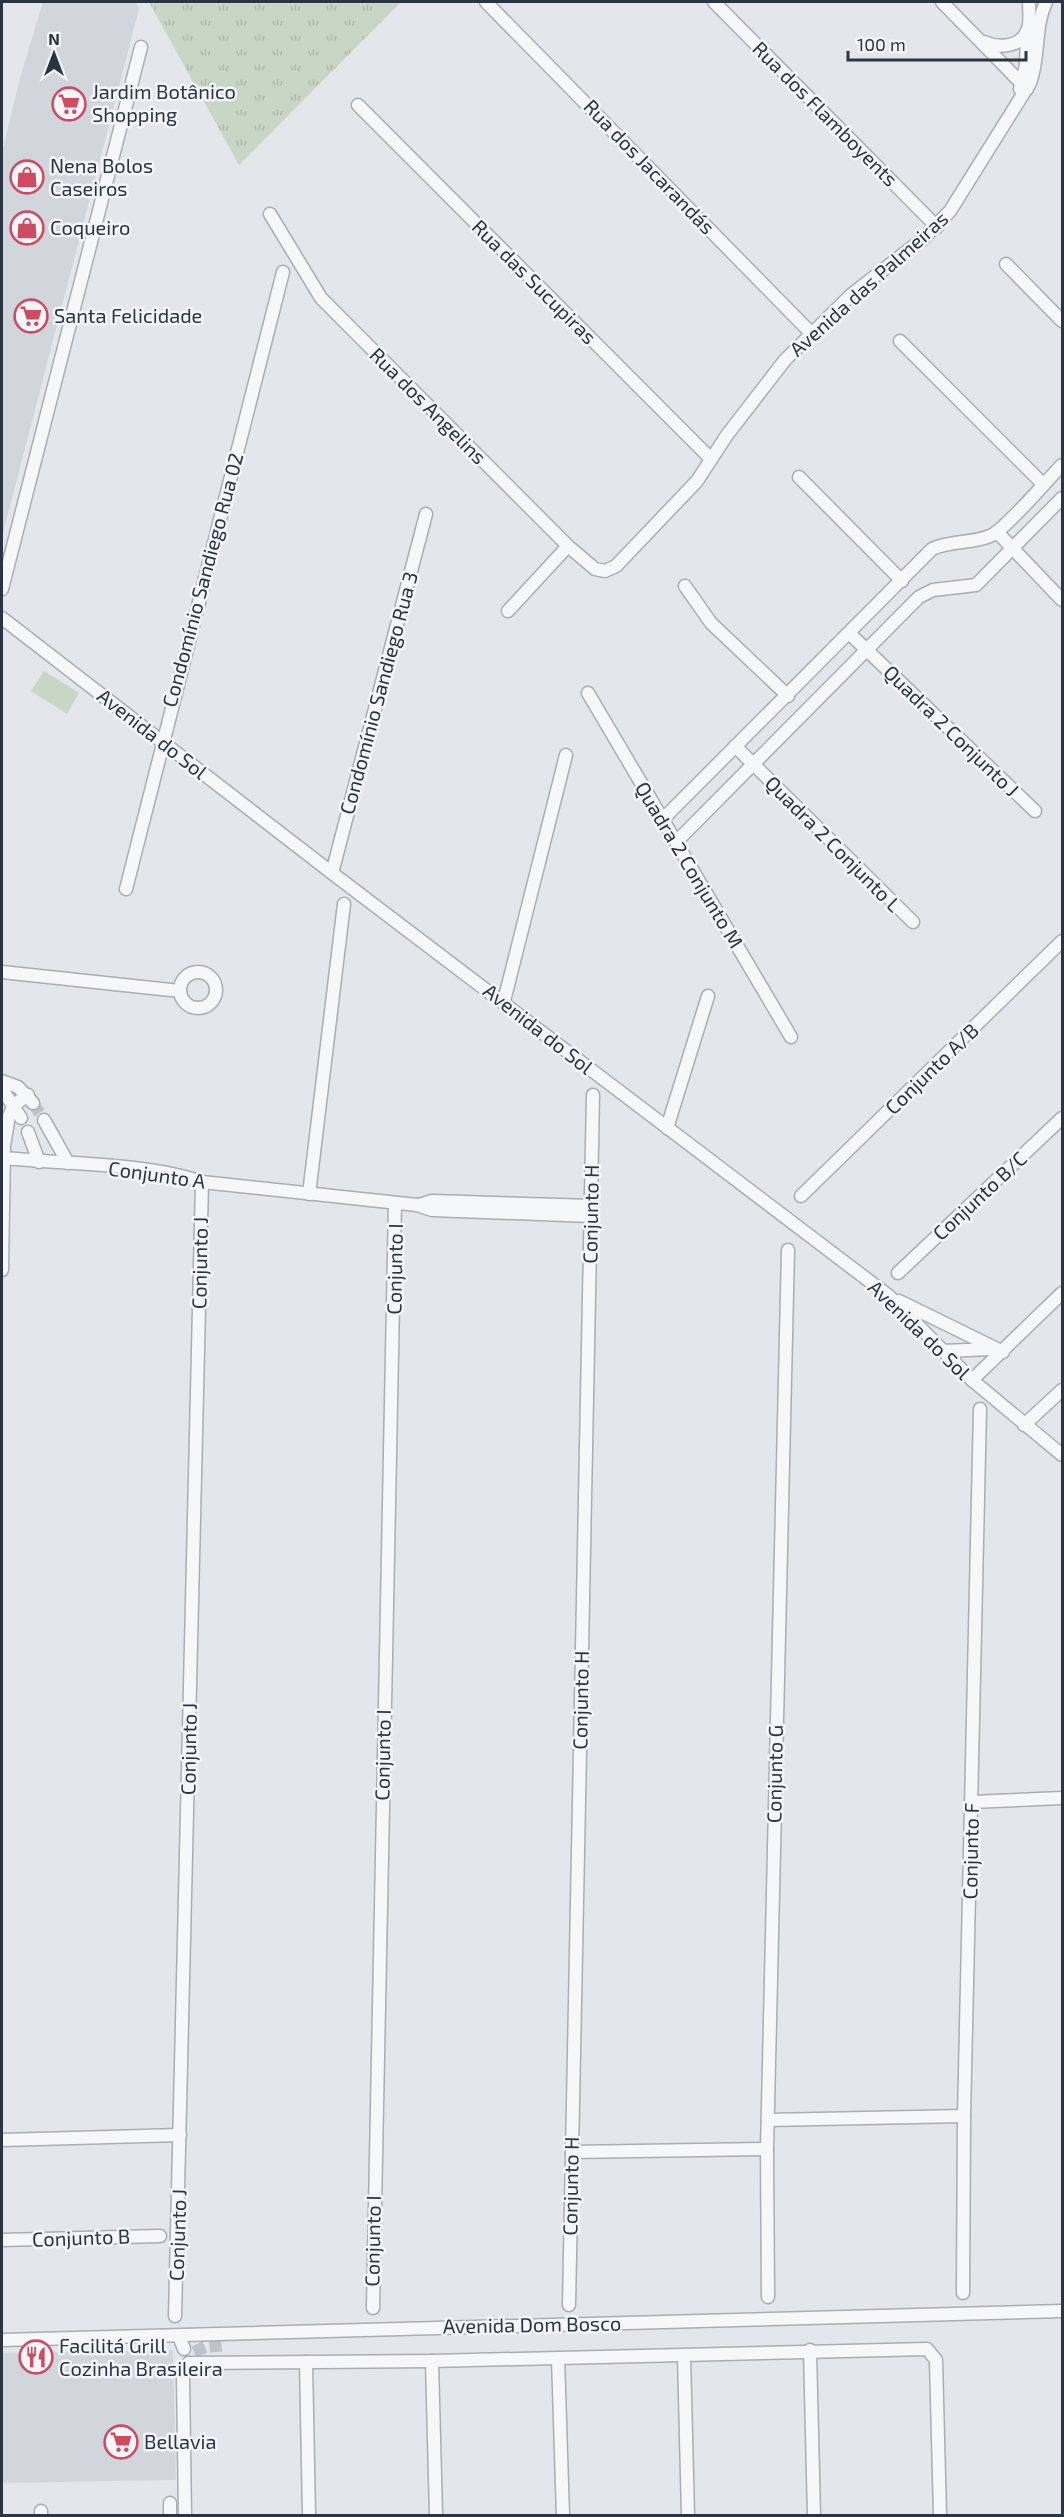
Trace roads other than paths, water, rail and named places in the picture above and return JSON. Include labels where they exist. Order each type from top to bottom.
[{"type":"street","name":"Rua dos Jacarandás","points":[[486,2],[811,333]]},
{"type":"street","name":"Rua dos Flamboyents","points":[[714,2],[937,227]]},
{"type":"street","points":[[942,2],[988,44],[1024,86]]},
{"type":"street","name":"Avenida das Palmeiras","points":[[1024,86],[1029,2]]},
{"type":"street","name":"Avenida das Palmeiras","points":[[611,570],[636,548],[682,499],[758,394],[811,333],[851,295],[937,227],[962,191],[1024,86],[1036,60],[1041,11],[1046,2]]},
{"type":"street","points":[[988,44],[1014,44],[1028,31]]},
{"type":"street","points":[[2,589],[141,47]]},
{"type":"street","name":"Rua das Sucupiras","points":[[358,105],[711,459]]},
{"type":"street","name":"Rua dos Angelins","points":[[270,214],[321,298],[568,546],[595,569],[611,570]]},
{"type":"street","points":[[1006,264],[1062,321]]},
{"type":"street","name":"Condomínio Sandiego Rua 02","points":[[126,889],[161,742],[283,272]]},
{"type":"street","points":[[900,341],[1043,484]]},
{"type":"street","points":[[662,820],[932,549],[950,543],[982,539],[997,532],[1062,465]]},
{"type":"street","points":[[799,477],[902,581]]},
{"type":"street","points":[[676,842],[925,592],[976,585],[1062,498]]},
{"type":"street","name":"Condomínio Sandiego Rua 3","points":[[332,873],[426,514]]},
{"type":"street","points":[[997,532],[1062,600]]},
{"type":"street","points":[[508,611],[568,546]]},
{"type":"street","points":[[685,586],[711,623],[788,696]]},
{"type":"street","name":"Avenida do Sol","points":[[2,618],[332,873],[504,1001],[889,1296],[972,1380],[1062,1455]]},
{"type":"street","name":"Quadra 2 Conjunto J","points":[[849,633],[1035,811]]},
{"type":"street","name":"Quadra 2 Conjunto M","points":[[588,693],[791,1037]]},
{"type":"street","name":"Quadra 2 Conjunto L","points":[[735,746],[913,922]]},
{"type":"street","points":[[504,1001],[566,756]]},
{"type":"street","points":[[309,1194],[344,904]]},
{"type":"street","name":"Conjunto A/B","points":[[801,1196],[1062,941]]},
{"type":"street","points":[[2,972],[180,991]]},
{"type":"street","points":[[667,1128],[708,996]]},
{"type":"street","points":[[2,1081],[18,1087],[30,1099],[14,1106],[9,1116],[4,1158],[2,1270]]},
{"type":"street","points":[[2,1089],[21,1118]]},
{"type":"street","name":"Conjunto H","points":[[569,2305],[593,1095]]},
{"type":"street","name":"Conjunto B/C","points":[[898,1274],[1062,1118]]},
{"type":"street","points":[[44,1120],[68,1163]]},
{"type":"street","points":[[28,1132],[39,1162]]},
{"type":"street","name":"Conjunto A","points":[[4,1158],[187,1177],[202,1182],[417,1205],[432,1210],[488,1208],[591,1211]]},
{"type":"street","name":"Conjunto J","points":[[175,2316],[202,1182]]},
{"type":"street","name":"Conjunto I","points":[[373,2308],[395,1203]]},
{"type":"street","name":"Conjunto G","points":[[768,2297],[767,2149],[788,1250]]},
{"type":"street","points":[[972,1380],[998,1350],[1062,1293]]},
{"type":"street","points":[[889,1296],[998,1350]]},
{"type":"street","points":[[933,1341],[942,1330],[953,1328]]},
{"type":"street","points":[[942,1351],[998,1350]]},
{"type":"street","points":[[1024,1425],[1062,1390]]},
{"type":"street","name":"Conjunto F","points":[[963,2293],[964,2116],[980,1409]]},
{"type":"street","points":[[972,1802],[1062,1798]]},
{"type":"street","points":[[768,2120],[964,2116]]},
{"type":"street","points":[[2,2140],[180,2135]]},
{"type":"street","points":[[572,2152],[767,2149]]},
{"type":"street","name":"Conjunto B","points":[[2,2240],[160,2236]]},
{"type":"street","name":"Avenida Dom Bosco","points":[[2,2340],[179,2336],[207,2348],[1062,2311]]},
{"type":"street","points":[[179,2336],[187,2357],[183,2377],[185,2516]]},
{"type":"street","points":[[187,2357],[207,2348],[306,2362],[684,2356],[921,2348],[931,2351],[936,2360],[940,2516]]},
{"type":"street","points":[[810,2350],[814,2516]]},
{"type":"street","points":[[684,2356],[688,2516]]},
{"type":"street","points":[[558,2358],[563,2516]]},
{"type":"street","points":[[432,2361],[436,2516]]},
{"type":"street","points":[[306,2362],[309,2516]]},
{"type":"street","points":[[170,2502],[170,2516]]},
{"type":"tunnel","points":[[33,1103],[44,1120]]},
{"type":"tunnel","points":[[215,2341],[216,2352]]},
{"type":"tunnel","points":[[197,2344],[202,2355]]},
{"type":"place","name":"Jardim Botânico Shopping","points":[[69,104]]},
{"type":"place","name":"Nena Bolos Caseiros","points":[[27,177]]},
{"type":"place","name":"Coqueiro","points":[[27,228]]},
{"type":"place","name":"Santa Felicidade","points":[[31,316]]},
{"type":"place","name":"Facilitá Grill Cozinha Brasileira","points":[[36,2357]]},
{"type":"place","name":"Bellavia","points":[[121,2442]]}]
